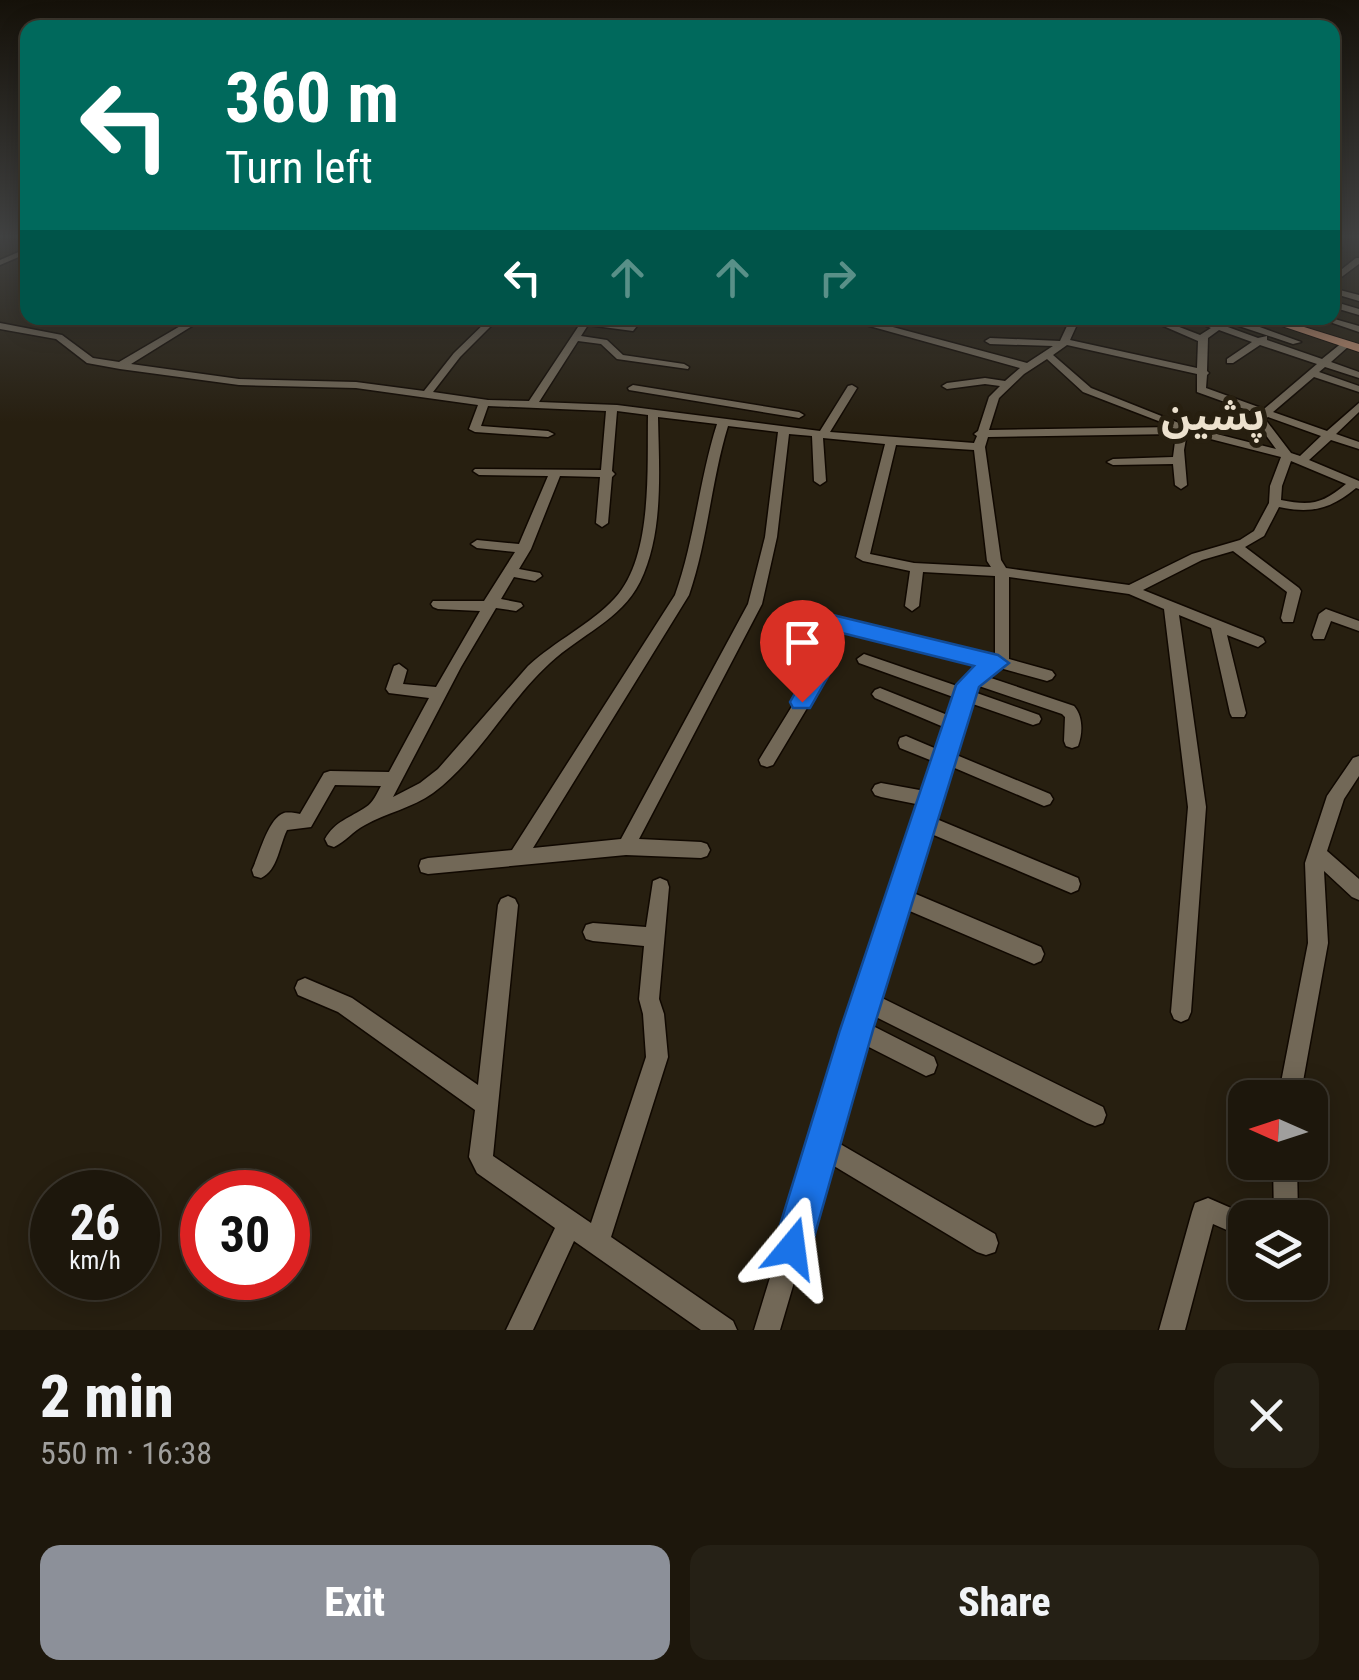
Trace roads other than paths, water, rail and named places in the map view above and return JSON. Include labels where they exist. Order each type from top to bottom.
[{"type":"main road","points":[[1294,325],[1353,346]]},
{"type":"street","points":[[120,366],[188,325]]},
{"type":"street","points":[[426,395],[457,355],[488,325]]},
{"type":"street","points":[[532,405],[582,325]]},
{"type":"street","points":[[610,325],[630,329],[633,325]]},
{"type":"street","points":[[891,325],[1028,367],[1064,370]]},
{"type":"street","points":[[998,663],[1002,572],[994,561],[979,440],[994,397],[1064,343],[1073,325]]},
{"type":"street","points":[[1167,325],[1202,339]]},
{"type":"street","points":[[1202,339],[1219,325]]},
{"type":"street","points":[[1233,325],[1259,341],[1359,375]]},
{"type":"street","points":[[1241,325],[1296,342]]},
{"type":"street","points":[[1230,361],[1282,325]]},
{"type":"street","points":[[0,326],[59,337],[90,361],[250,383],[342,384],[532,405],[618,405],[653,414],[890,442],[1187,430]]},
{"type":"street","points":[[573,338],[604,342],[615,355],[684,367]]},
{"type":"street","points":[[1202,339],[1204,373],[1200,386],[1204,392],[1359,446]]},
{"type":"street","points":[[990,341],[1064,343],[1204,373]]},
{"type":"street","points":[[1288,455],[1259,420],[1323,363],[1353,346]]},
{"type":"street","points":[[1048,356],[1104,399],[1187,430],[1288,455],[1356,484]]},
{"type":"street","points":[[602,523],[618,405],[650,362]]},
{"type":"street","points":[[1311,373],[1359,389]]},
{"type":"street","points":[[947,386],[985,381],[1008,384]]},
{"type":"street","points":[[633,388],[799,415]]},
{"type":"street","points":[[820,481],[820,435],[852,388]]},
{"type":"street","points":[[484,402],[475,429],[548,434]]},
{"type":"street","points":[[1302,461],[1359,406]]},
{"type":"street","points":[[334,839],[346,824],[398,805],[440,777],[544,660],[629,591],[650,518],[653,414]]},
{"type":"street","points":[[517,858],[682,595],[692,568],[708,473],[723,423]]},
{"type":"street","points":[[1181,485],[1179,460],[1187,430]]},
{"type":"street","points":[[626,847],[755,604],[771,537],[784,431]]},
{"type":"street","points":[[890,442],[862,555],[917,567],[1002,572],[1132,590],[1258,642]]},
{"type":"street","points":[[1132,590],[1197,557],[1236,546],[1259,532],[1275,503],[1276,486],[1288,455]]},
{"type":"street","points":[[1112,462],[1179,460]]},
{"type":"street","points":[[480,472],[609,474]]},
{"type":"street","points":[[375,813],[489,604],[524,550],[556,472]]},
{"type":"street","points":[[1275,503],[1306,510],[1323,507],[1356,484]]},
{"type":"street","points":[[478,544],[524,550]]},
{"type":"street","points":[[1236,546],[1294,591],[1288,618]]},
{"type":"street","points":[[912,606],[917,567]]},
{"type":"street","points":[[511,572],[535,576]]},
{"type":"street","points":[[438,604],[516,606]]},
{"type":"street","points":[[1171,606],[1197,807],[1181,1012]]},
{"type":"street","points":[[1319,635],[1326,614],[1359,626]]},
{"type":"street","points":[[767,760],[816,678],[833,623],[1047,676]]},
{"type":"street","points":[[1217,625],[1238,713]]},
{"type":"street","points":[[864,659],[1033,718]]},
{"type":"street","points":[[767,1330],[856,1030],[964,695],[973,678],[998,663]]},
{"type":"street","points":[[399,670],[394,689],[440,692]]},
{"type":"street","points":[[973,678],[1068,710],[1074,716],[1072,742]]},
{"type":"street","points":[[880,694],[955,725]]},
{"type":"street","points":[[906,744],[1044,799]]},
{"type":"street","points":[[1292,1080],[1318,943],[1314,870],[1336,796],[1359,763]]},
{"type":"street","points":[[262,870],[282,821],[305,822],[330,778],[394,780]]},
{"type":"street","points":[[881,790],[931,800]]},
{"type":"street","points":[[924,822],[1071,884]]},
{"type":"street","points":[[428,866],[626,847],[700,850]]},
{"type":"street","points":[[1318,854],[1359,891]]},
{"type":"street","points":[[597,1241],[656,1058],[652,1043],[656,1015],[648,999],[660,887]]},
{"type":"street","points":[[900,896],[1034,954]]},
{"type":"street","points":[[508,905],[480,1157],[485,1165],[724,1330]]},
{"type":"street","points":[[593,932],[654,937]]},
{"type":"street","points":[[306,988],[345,1005],[486,1104]]},
{"type":"street","points":[[866,1001],[1095,1115]]},
{"type":"street","points":[[856,1030],[926,1064]]},
{"type":"street","points":[[822,1146],[986,1243]]},
{"type":"street","points":[[1172,1330],[1204,1212],[1228,1219]]},
{"type":"street","points":[[519,1330],[570,1222]]},
{"type":"district","name":"پشین","points":[[1213,416]]}]
